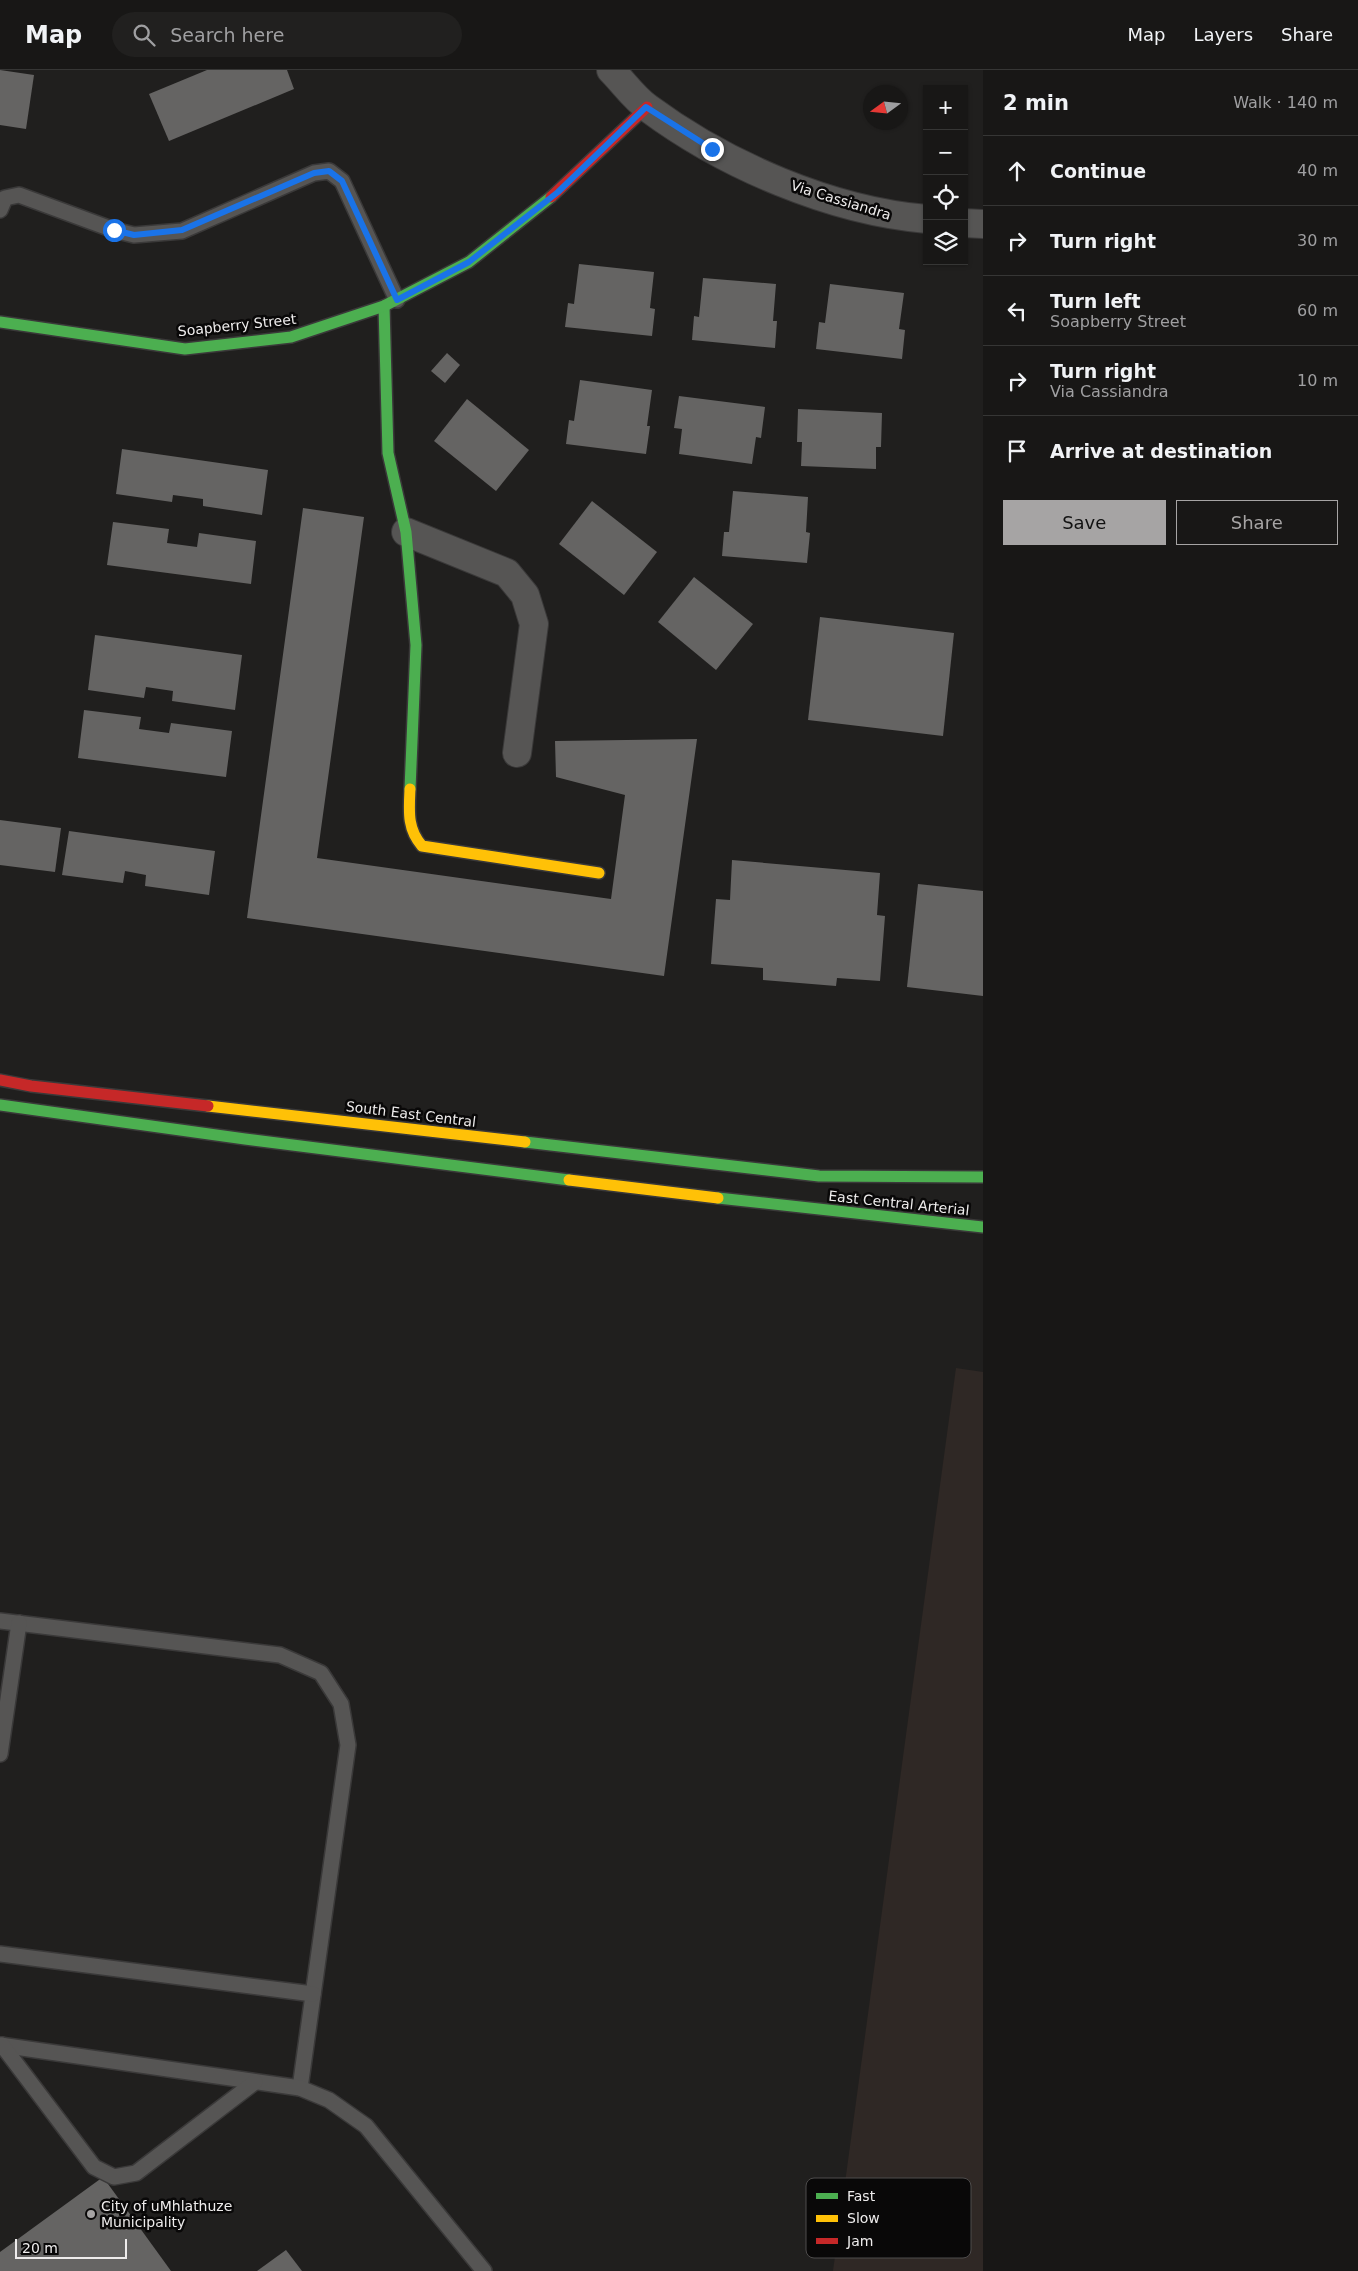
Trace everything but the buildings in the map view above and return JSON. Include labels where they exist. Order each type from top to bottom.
[{"type":"street","name":"Via Cassiandra","points":[[611,70],[646,107],[712,149],[800,191],[894,216],[923,219]]},
{"type":"street","name":"Soapberry Street","points":[[0,322],[185,349],[291,337],[390,303],[469,262],[558,192],[646,107]]},
{"type":"street","points":[[968,223],[983,224]]},
{"type":"street","points":[[390,303],[388,453],[406,532],[416,645],[414,735],[409,811],[413,836],[422,846],[599,873]]},
{"type":"street","points":[[406,532],[507,573],[525,595],[534,624],[517,753]]},
{"type":"street","name":"South East Central","points":[[0,1080],[71,1090],[819,1176]]},
{"type":"street","name":"East Central Arterial","points":[[0,1105],[382,1158],[812,1209],[983,1227]]},
{"type":"street","name":"East Central Arterial","points":[[819,1176],[983,1177]]},
{"type":"lane","points":[[0,210],[5,198],[19,195],[114,230],[134,235],[161,234],[182,230],[314,173],[329,171],[342,181],[390,303]]},
{"type":"lane","points":[[0,1621],[280,1655],[321,1673],[341,1704],[348,1744],[300,2088]]},
{"type":"lane","points":[[0,1754],[19,1623]]},
{"type":"lane","points":[[0,1954],[313,1994]]},
{"type":"lane","points":[[1,2045],[94,2167],[114,2177],[136,2173],[255,2082]]},
{"type":"lane","points":[[1,2045],[300,2088],[329,2100],[366,2126],[484,2271]]},
{"type":"shaded area","points":[[956,1368],[983,1372],[983,2271],[833,2271],[835,2258],[971,2258],[971,2178],[846,2178]]},
{"type":"traffic: fast","points":[[0,322],[185,349],[291,337],[384,306],[469,262],[551,197]]},
{"type":"traffic: fast","points":[[384,306],[388,453],[406,532],[416,645],[410,789]]},
{"type":"traffic: fast","points":[[0,1105],[245,1139],[569,1180]]},
{"type":"traffic: fast","points":[[525,1142],[819,1176],[983,1177]]},
{"type":"traffic: fast","points":[[718,1198],[983,1227]]},
{"type":"traffic: slow","points":[[410,789],[409,812],[411,826],[422,846],[599,873]]},
{"type":"traffic: slow","points":[[208,1106],[525,1142]]},
{"type":"traffic: slow","points":[[569,1180],[718,1198]]},
{"type":"traffic: jam","points":[[551,197],[647,107]]},
{"type":"traffic: jam","points":[[0,1080],[31,1086],[208,1106]]},
{"type":"place","name":"City of uMhlathuze Municipality","points":[[91,2214]]},
{"type":"route","points":[[114,230],[134,235],[161,234],[182,230],[314,173],[329,171],[342,181],[397,300],[469,262],[558,192],[646,107],[712,149]]}]
